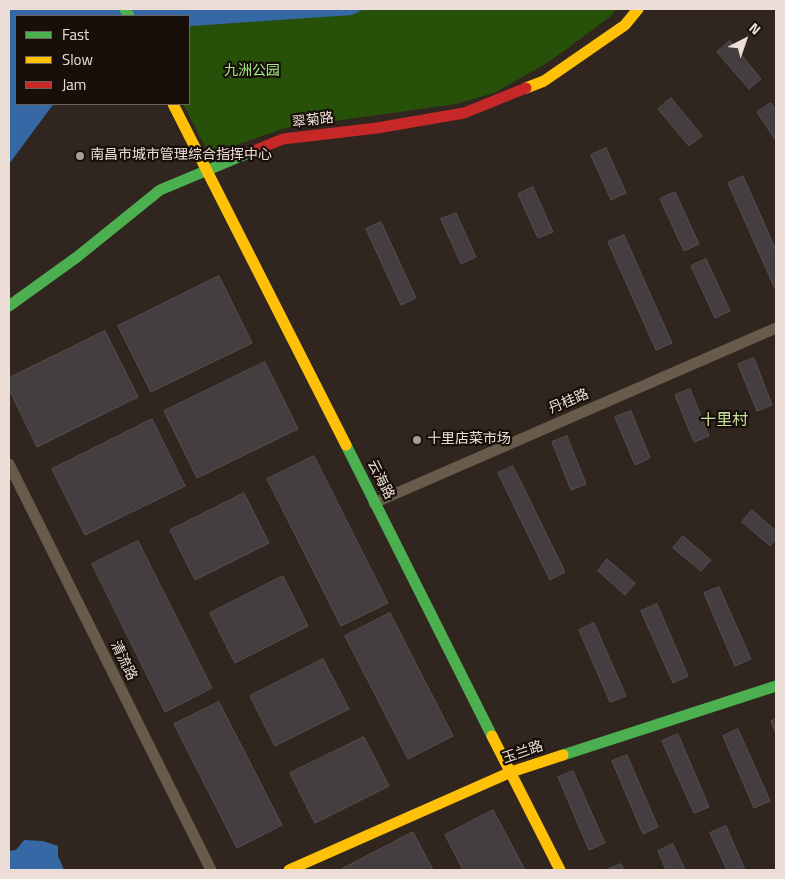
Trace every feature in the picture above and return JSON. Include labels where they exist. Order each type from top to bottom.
[{"type":"street","name":"翠菊路","points":[[9,306],[77,257],[160,190],[283,139],[378,128],[464,113],[544,81],[625,25],[638,9]]},
{"type":"street","name":"云海路","points":[[173,105],[560,870]]},
{"type":"street","name":"丹桂路","points":[[374,503],[776,328]]},
{"type":"street","name":"清流路","points":[[9,464],[211,870]]},
{"type":"street","name":"玉兰路","points":[[288,870],[511,772],[776,686]]},
{"type":"green space","name":"九洲公园","points":[[134,9],[616,9],[610,17],[561,53],[494,93],[456,104],[285,128],[214,153],[206,148],[184,105],[190,105],[190,15]]},
{"type":"water","points":[[9,9],[364,9],[352,15],[190,27],[190,15],[15,15],[15,105],[54,105],[9,164]]},
{"type":"water","points":[[24,840],[43,841],[58,846],[58,856],[64,870],[9,870],[9,851],[16,850]]},
{"type":"building","points":[[730,41],[761,79],[749,89],[717,52]]},
{"type":"building","points":[[671,98],[702,136],[689,146],[658,109]]},
{"type":"building","points":[[771,103],[776,110],[776,141],[757,112]]},
{"type":"building","points":[[606,148],[626,193],[611,200],[591,155]]},
{"type":"building","points":[[743,176],[776,250],[776,291],[728,183]]},
{"type":"building","points":[[533,187],[553,232],[538,238],[518,194]]},
{"type":"building","points":[[675,192],[699,244],[684,251],[660,199]]},
{"type":"building","points":[[456,213],[476,257],[461,264],[441,219]]},
{"type":"building","points":[[381,222],[416,298],[401,305],[366,229]]},
{"type":"building","points":[[624,235],[672,343],[656,350],[608,242]]},
{"type":"building","points":[[706,259],[730,311],[715,318],[691,266]]},
{"type":"building","points":[[219,276],[252,343],[151,392],[118,326]]},
{"type":"building","points":[[105,331],[138,397],[37,447],[9,389],[9,378]]},
{"type":"building","points":[[754,358],[772,405],[757,411],[738,364]]},
{"type":"building","points":[[265,362],[298,429],[197,478],[164,411]]},
{"type":"building","points":[[690,389],[709,436],[694,442],[675,395]]},
{"type":"building","points":[[631,411],[650,458],[635,465],[615,417]]},
{"type":"building","points":[[152,419],[185,486],[85,535],[52,469]]},
{"type":"building","points":[[567,436],[586,484],[571,490],[552,442]]},
{"type":"building","points":[[314,456],[388,603],[341,626],[267,479]]},
{"type":"building","points":[[513,466],[565,572],[550,580],[498,473]]},
{"type":"building","points":[[244,493],[269,543],[195,580],[170,530]]},
{"type":"building","points":[[752,510],[776,531],[776,539],[770,546],[742,522]]},
{"type":"building","points":[[683,536],[711,560],[701,571],[673,548]]},
{"type":"building","points":[[138,541],[212,688],[165,712],[92,564]]},
{"type":"building","points":[[607,559],[635,583],[625,595],[598,571]]},
{"type":"building","points":[[283,576],[308,626],[235,663],[210,613]]},
{"type":"building","points":[[719,587],[751,659],[735,666],[704,593]]},
{"type":"building","points":[[657,604],[688,676],[673,683],[641,611]]},
{"type":"building","points":[[390,613],[453,736],[408,759],[345,636]]},
{"type":"building","points":[[594,623],[626,696],[610,702],[579,630]]},
{"type":"building","points":[[323,659],[349,709],[275,746],[250,696]]},
{"type":"building","points":[[219,702],[282,825],[237,848],[174,724]]},
{"type":"building","points":[[776,719],[776,734],[771,721]]},
{"type":"building","points":[[738,729],[770,801],[754,808],[723,736]]},
{"type":"building","points":[[678,734],[709,807],[694,813],[662,741]]},
{"type":"building","points":[[364,737],[389,786],[315,823],[290,773]]},
{"type":"building","points":[[627,755],[658,827],[643,834],[612,761]]},
{"type":"building","points":[[573,771],[605,843],[589,850],[558,777]]},
{"type":"building","points":[[493,810],[525,870],[463,870],[445,835]]},
{"type":"building","points":[[726,826],[745,870],[727,870],[710,833]]},
{"type":"building","points":[[413,832],[433,870],[340,870]]},
{"type":"building","points":[[673,844],[685,870],[666,870],[658,851]]},
{"type":"building","points":[[621,864],[624,870],[606,870]]},
{"type":"traffic: fast","points":[[125,9],[128,15]]},
{"type":"traffic: fast","points":[[9,306],[77,257],[160,190],[251,152]]},
{"type":"traffic: fast","points":[[346,445],[492,736]]},
{"type":"traffic: fast","points":[[563,755],[776,686]]},
{"type":"traffic: slow","points":[[526,88],[544,81],[625,25],[638,9]]},
{"type":"traffic: slow","points":[[174,105],[346,445]]},
{"type":"traffic: slow","points":[[492,736],[560,870]]},
{"type":"traffic: slow","points":[[289,870],[511,772],[563,755]]},
{"type":"traffic: jam","points":[[251,152],[283,139],[377,128],[464,113],[526,88]]},
{"type":"place","name":"南昌市城市管理综合指挥中心","points":[[80,156]]},
{"type":"place","name":"十里店菜市场","points":[[417,440]]},
{"type":"district","name":"十里村","points":[[724,421]]}]
